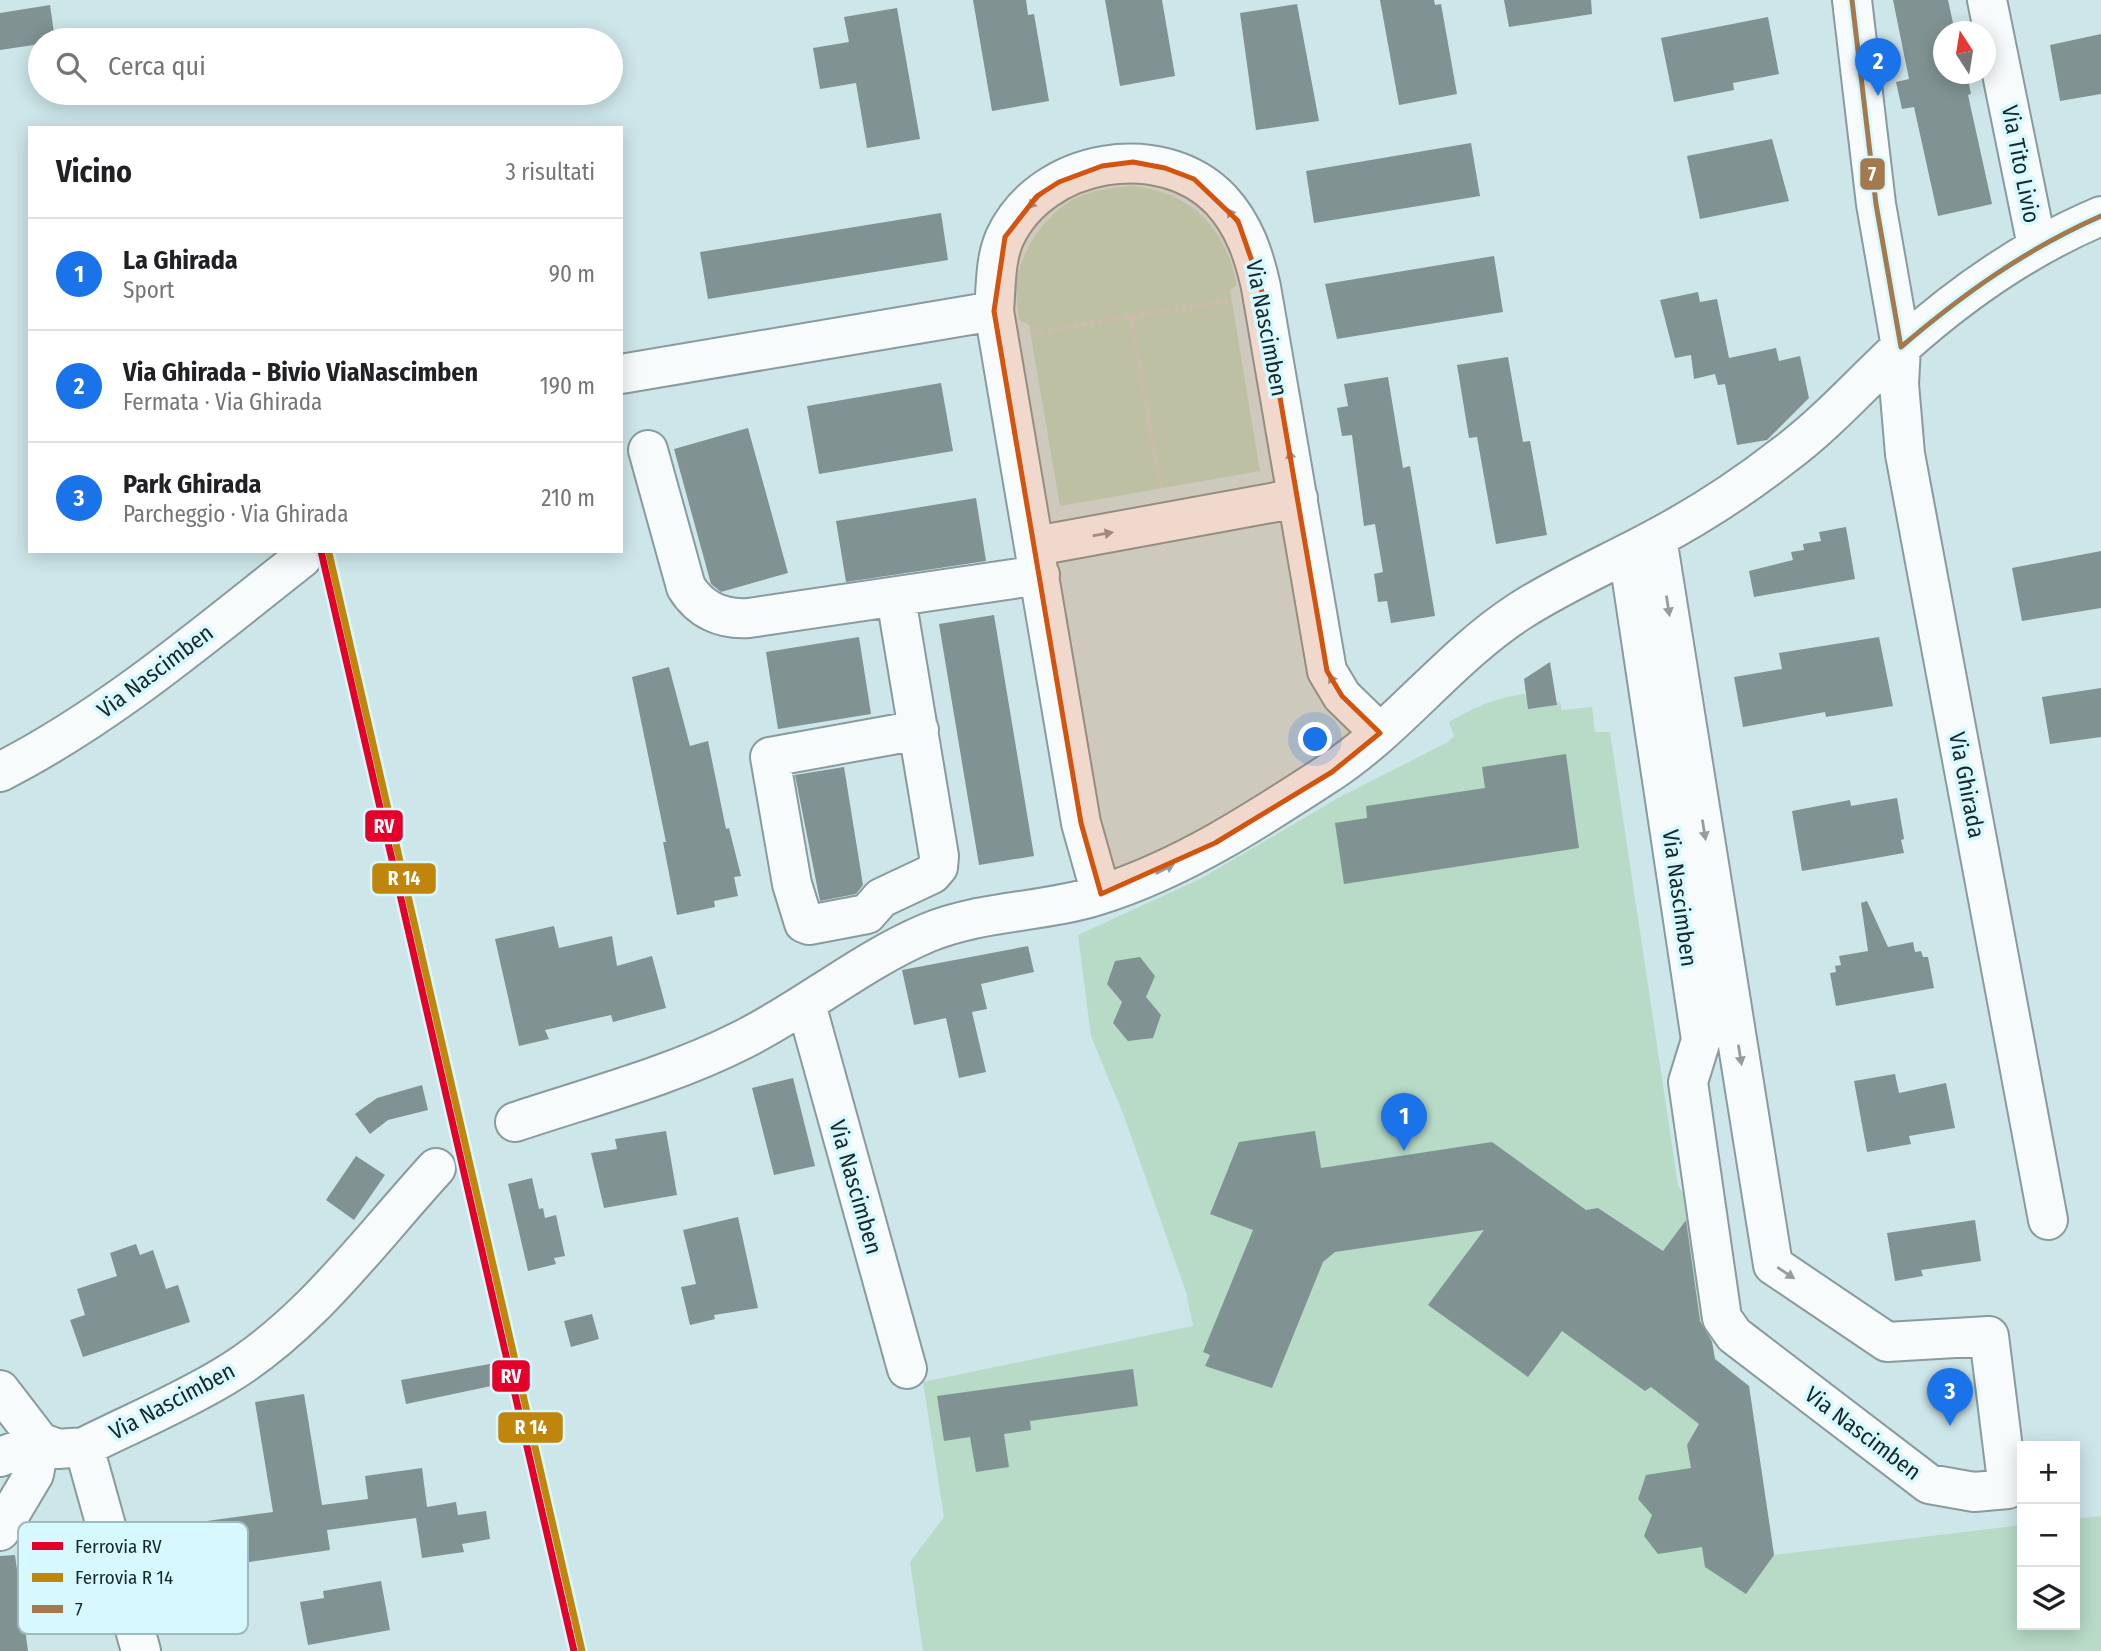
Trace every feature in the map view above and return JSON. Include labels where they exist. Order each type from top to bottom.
[{"type":"street","name":"Via Ghirada","points":[[1852,0],[1875,204],[1901,347],[1899,384],[1905,454],[2048,1220]]},
{"type":"street","name":"Via Tito Livio","points":[[1987,0],[2037,246]]},
{"type":"street","name":"Via Nascimben","points":[[1101,894],[1083,831],[994,311],[996,273],[1005,237],[1037,197],[1059,182],[1082,171],[1133,162],[1165,168],[1194,179],[1220,199],[1237,221],[1254,256],[1327,671],[1342,696],[1380,733]]},
{"type":"street","points":[[515,1122],[702,1058],[739,1042],[806,1004],[861,967],[930,932],[989,915],[1065,905],[1101,894],[1154,875],[1215,843],[1332,772],[1380,733],[1472,646],[1510,618],[1571,581],[1643,546],[1786,454],[1901,347],[1991,273],[2037,246],[2101,216]]},
{"type":"street","points":[[623,374],[994,311]]},
{"type":"street","points":[[648,450],[679,572],[696,603],[736,619],[896,598],[1038,560],[1298,498]]},
{"type":"street","name":"Via Nascimben","points":[[1643,546],[1773,1265],[1886,1342],[1989,1336],[2008,1489],[1975,1492],[1929,1484],[1734,1335],[1722,1318],[1688,1082],[1701,1040],[1643,546]]},
{"type":"street","name":"Via Nascimben","points":[[0,772],[40,752],[105,710],[302,558]]},
{"type":"street","points":[[896,598],[919,730],[939,856],[938,867],[932,874],[881,898],[867,914],[810,925],[804,923],[792,884],[771,757],[919,730]]},
{"type":"street","name":"Via Nascimben","points":[[806,1004],[907,1369]]},
{"type":"street","name":"Via Nascimben","points":[[40,1442],[58,1449],[84,1447],[224,1377],[280,1334],[328,1289],[436,1168]]},
{"type":"street","points":[[0,1390],[40,1442],[34,1475],[0,1531]]},
{"type":"street","points":[[0,1457],[40,1442]]},
{"type":"street","points":[[84,1447],[105,1522]]},
{"type":"street","points":[[136,1634],[141,1651]]},
{"type":"path","points":[[1027,334],[1233,299]]},
{"type":"path","points":[[1131,316],[1161,495]]},
{"type":"highlighted area","points":[[1133,162],[1165,168],[1194,179],[1238,221],[1261,287],[1327,671],[1342,696],[1380,733],[1332,772],[1215,843],[1101,894],[1081,823],[994,311],[1005,237],[1037,196],[1059,182],[1102,166]]},
{"type":"green space","points":[[1132,186],[1172,196],[1188,205],[1202,216],[1224,246],[1237,285],[1230,290],[1260,471],[1060,506],[1029,325],[1019,320],[1016,291],[1018,274],[1035,237],[1043,225],[1063,206],[1088,193]]},
{"type":"green space","points":[[1522,694],[1560,702],[1562,710],[1592,707],[1595,732],[1610,732],[1678,1185],[1693,1211],[1715,1359],[1749,1386],[1774,1555],[2017,1526],[2017,1630],[2080,1630],[2080,1518],[2101,1516],[2101,1651],[923,1651],[910,1562],[944,1517],[923,1382],[1193,1326],[1186,1292],[1124,1116],[1091,1036],[1078,935],[1200,879],[1338,798],[1448,742],[1454,736],[1449,722],[1493,701]]},
{"type":"building","points":[[973,0],[1026,0],[1028,15],[1034,14],[1049,101],[992,111]]},
{"type":"building","points":[[1105,0],[1162,0],[1175,76],[1120,86]]},
{"type":"building","points":[[1380,0],[1434,0],[1435,5],[1441,4],[1457,94],[1399,105]]},
{"type":"building","points":[[1504,0],[1591,0],[1592,14],[1509,27]]},
{"type":"building","points":[[1893,0],[1948,0],[1953,21],[1933,21],[1933,84],[1969,84],[1971,94],[1968,95],[1992,204],[1938,216],[1914,107],[1902,109],[1896,82],[1909,79]]},
{"type":"building","points":[[1297,4],[1319,121],[1256,130],[1240,13]]},
{"type":"building","points":[[50,5],[53,28],[28,28],[28,46],[0,50],[0,13]]},
{"type":"building","points":[[897,8],[920,139],[867,148],[856,83],[820,89],[813,48],[849,42],[844,17]]},
{"type":"building","points":[[1768,17],[1779,74],[1733,83],[1734,90],[1674,102],[1661,38]]},
{"type":"building","points":[[2101,34],[2101,94],[2060,101],[2050,45]]},
{"type":"building","points":[[1772,139],[1789,201],[1700,219],[1687,156]]},
{"type":"building","points":[[1471,143],[1480,196],[1314,223],[1306,171]]},
{"type":"building","points":[[941,213],[948,260],[708,299],[700,252]]},
{"type":"building","points":[[1494,256],[1503,312],[1337,339],[1325,284]]},
{"type":"building","points":[[1698,292],[1700,302],[1717,299],[1729,358],[1776,348],[1779,361],[1800,356],[1809,398],[1767,440],[1737,445],[1725,384],[1718,385],[1715,374],[1694,379],[1691,355],[1675,358],[1660,300]]},
{"type":"building","points":[[1508,357],[1523,442],[1530,441],[1547,535],[1496,544],[1477,437],[1469,438],[1457,365]]},
{"type":"building","points":[[1388,377],[1403,468],[1410,466],[1435,616],[1391,623],[1387,601],[1378,602],[1374,574],[1383,572],[1375,524],[1364,526],[1352,435],[1342,436],[1337,408],[1348,406],[1344,384]]},
{"type":"building","points":[[941,383],[953,451],[819,474],[807,406]]},
{"type":"building","points":[[748,428],[788,573],[721,592],[711,584],[674,449]]},
{"type":"building","points":[[976,498],[986,561],[846,582],[836,521]]},
{"type":"building","points":[[1846,527],[1855,579],[1754,597],[1749,571],[1793,560],[1791,552],[1804,550],[1803,544],[1821,541],[1819,532]]},
{"type":"building","points":[[2101,551],[2101,608],[2022,621],[2012,568]]},
{"type":"building","points":[[994,615],[1034,856],[979,865],[939,624]]},
{"type":"building","points":[[859,637],[871,714],[778,729],[766,652]]},
{"type":"building","points":[[1879,637],[1893,706],[1826,717],[1825,712],[1743,727],[1734,677],[1782,669],[1779,653]]},
{"type":"building","points":[[1550,662],[1557,705],[1528,709],[1524,679]]},
{"type":"building","points":[[669,667],[690,746],[708,741],[726,829],[729,828],[741,876],[734,877],[738,896],[714,901],[715,907],[677,915],[663,842],[666,842],[632,677]]},
{"type":"building","points":[[2101,688],[2101,737],[2050,744],[2042,697]]},
{"type":"building","points":[[1566,754],[1579,848],[1344,884],[1335,823],[1367,818],[1366,806],[1485,788],[1482,767]]},
{"type":"building","points":[[844,767],[863,885],[856,894],[820,901],[795,775]]},
{"type":"building","points":[[1897,798],[1904,853],[1802,871],[1792,811],[1850,800],[1851,806]]},
{"type":"building","points":[[1867,901],[1888,947],[1913,942],[1915,952],[1921,951],[1923,957],[1928,957],[1934,988],[1836,1006],[1830,973],[1836,972],[1835,966],[1841,965],[1839,956],[1868,951],[1861,903]]},
{"type":"building","points":[[554,926],[559,948],[612,936],[617,966],[652,956],[666,1008],[613,1022],[611,1015],[545,1030],[549,1039],[519,1046],[495,939]]},
{"type":"building","points":[[1028,946],[1034,972],[981,984],[987,1009],[972,1012],[986,1072],[959,1078],[946,1018],[914,1025],[902,970]]},
{"type":"building","points":[[1140,957],[1155,976],[1146,997],[1161,1015],[1153,1038],[1128,1041],[1113,1023],[1122,1002],[1107,984],[1115,961]]},
{"type":"building","points":[[1895,1074],[1899,1093],[1946,1083],[1955,1128],[1909,1136],[1911,1144],[1867,1152],[1854,1081]]},
{"type":"building","points":[[793,1078],[815,1166],[774,1175],[752,1088]]},
{"type":"building","points":[[422,1085],[428,1110],[388,1120],[370,1134],[355,1114],[377,1098]]},
{"type":"building","points":[[666,1131],[677,1195],[604,1208],[591,1153],[617,1149],[615,1139]]},
{"type":"building","points":[[1315,1131],[1321,1168],[1492,1142],[1586,1210],[1598,1208],[1663,1251],[1686,1220],[1700,1321],[1712,1342],[1715,1359],[1749,1386],[1774,1555],[1746,1594],[1705,1567],[1702,1547],[1658,1554],[1644,1536],[1652,1515],[1638,1499],[1646,1475],[1691,1468],[1687,1445],[1699,1424],[1651,1387],[1645,1391],[1562,1331],[1528,1377],[1428,1305],[1484,1230],[1335,1252],[1323,1262],[1272,1388],[1205,1366],[1210,1355],[1203,1352],[1253,1230],[1210,1214],[1239,1142]]},
{"type":"building","points":[[356,1156],[385,1175],[354,1220],[326,1200]]},
{"type":"building","points":[[532,1178],[539,1209],[543,1208],[545,1218],[556,1215],[565,1256],[554,1258],[556,1264],[528,1271],[508,1184]]},
{"type":"building","points":[[738,1217],[758,1308],[714,1315],[715,1319],[690,1325],[681,1287],[696,1284],[683,1230]]},
{"type":"building","points":[[1975,1220],[1981,1261],[1921,1270],[1923,1276],[1895,1281],[1887,1233]]},
{"type":"building","points":[[136,1244],[140,1255],[153,1250],[166,1289],[178,1285],[190,1322],[83,1357],[70,1320],[85,1315],[77,1289],[117,1276],[110,1253]]},
{"type":"building","points":[[592,1314],[599,1339],[571,1347],[564,1321]]},
{"type":"building","points":[[506,1361],[510,1382],[406,1404],[401,1380]]},
{"type":"building","points":[[1133,1369],[1138,1406],[1030,1421],[1031,1430],[1004,1434],[1009,1467],[976,1472],[970,1437],[944,1441],[937,1396]]},
{"type":"building","points":[[304,1394],[322,1505],[368,1499],[365,1476],[422,1468],[427,1507],[456,1502],[458,1515],[486,1511],[490,1539],[462,1544],[464,1552],[422,1558],[416,1518],[327,1530],[330,1550],[248,1562],[248,1522],[200,1522],[273,1512],[255,1402]]},
{"type":"building","points":[[15,1555],[18,1577],[18,1634],[26,1634],[28,1651],[0,1651],[0,1556]]},
{"type":"building","points":[[381,1581],[390,1630],[308,1645],[300,1602],[324,1598],[323,1591]]},
{"type":"rail line","name":"RV","points":[[321,553],[574,1651]]},
{"type":"transit line","name":"7","points":[[1852,0],[1876,204],[1901,347]]},
{"type":"transit line","name":"7","points":[[1901,347],[1996,274],[2047,243],[2101,216]]},
{"type":"transit line","points":[[329,553],[582,1651]]},
{"type":"place","name":"Via Ghirada - Bivio ViaNascimben","points":[[1878,96]]},
{"type":"place","name":"La Ghirada","points":[[1404,1151]]},
{"type":"place","name":"Park Ghirada","points":[[1950,1426]]}]
